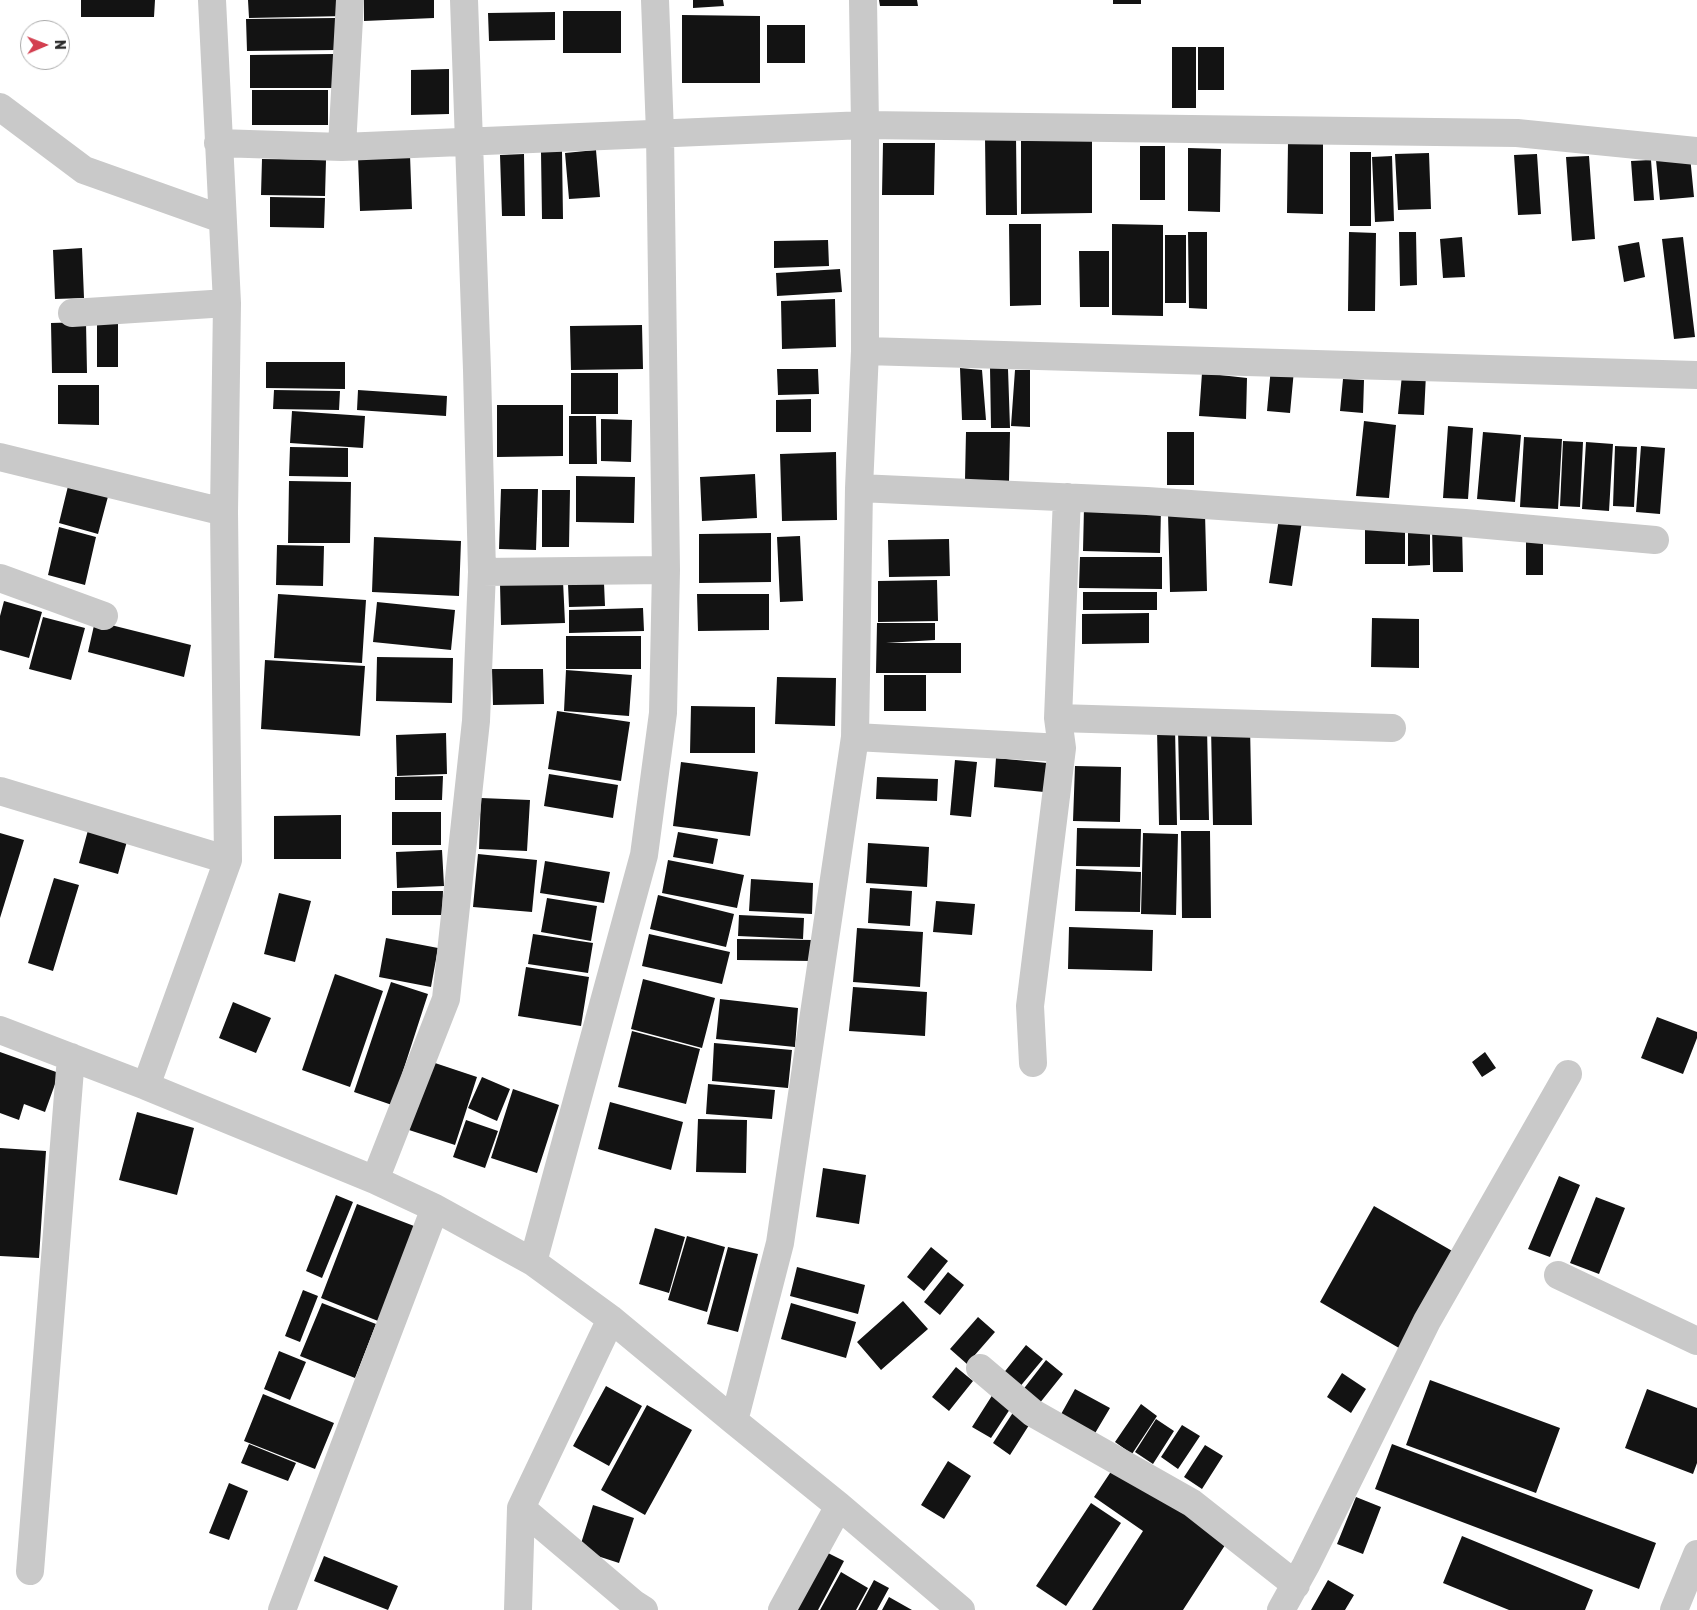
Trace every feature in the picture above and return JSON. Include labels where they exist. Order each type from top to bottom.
[{"type":"street","points":[[146,1086],[228,860],[224,512],[226,303],[212,0]]},
{"type":"street","points":[[342,147],[350,0]]},
{"type":"street","points":[[374,1180],[446,999],[476,721],[482,572],[478,370],[464,0]]},
{"type":"street","points":[[533,1262],[644,855],[663,713],[666,570],[660,135],[655,0]]},
{"type":"street","points":[[734,1421],[780,1243],[855,737],[859,488],[864,351],[865,125],[863,0]]},
{"type":"street","points":[[0,107],[84,170],[222,219]]},
{"type":"street","points":[[218,143],[342,147],[865,125],[1517,133],[1697,152]]},
{"type":"street","points":[[72,313],[226,303]]},
{"type":"street","points":[[864,351],[1697,375]]},
{"type":"street","points":[[0,457],[224,512]]},
{"type":"street","points":[[859,488],[1148,501],[1445,522],[1655,540]]},
{"type":"street","points":[[1033,1063],[1030,1006],[1062,748],[1058,718],[1067,497]]},
{"type":"street","points":[[482,572],[666,570]]},
{"type":"street","points":[[0,578],[104,616]]},
{"type":"street","points":[[1058,718],[1392,728]]},
{"type":"street","points":[[855,737],[1062,748]]},
{"type":"street","points":[[0,791],[228,860]]},
{"type":"street","points":[[0,1030],[146,1086],[374,1180],[434,1208],[533,1262],[611,1319],[839,1506],[961,1610]]},
{"type":"street","points":[[30,1571],[71,1057]]},
{"type":"street","points":[[1281,1610],[1296,1584],[1427,1321],[1568,1074]]},
{"type":"street","points":[[282,1610],[434,1208]]},
{"type":"street","points":[[1558,1275],[1697,1340]]},
{"type":"street","points":[[518,1610],[521,1508],[611,1319]]},
{"type":"street","points":[[980,1368],[1033,1413],[1192,1502],[1296,1584]]},
{"type":"street","points":[[782,1610],[839,1506]]},
{"type":"street","points":[[521,1508],[633,1603],[644,1610]]},
{"type":"street","points":[[1674,1610],[1697,1554]]},
{"type":"building","points":[[81,0],[155,0],[154,17],[81,17]]},
{"type":"building","points":[[248,0],[345,0],[346,16],[249,18]]},
{"type":"building","points":[[364,0],[434,0],[434,18],[364,21]]},
{"type":"building","points":[[693,0],[723,0],[724,6],[693,8]]},
{"type":"building","points":[[879,0],[917,0],[918,6],[880,6]]},
{"type":"building","points":[[1113,0],[1141,0],[1141,4],[1113,4]]},
{"type":"building","points":[[563,11],[621,11],[621,53],[563,53]]},
{"type":"building","points":[[555,12],[555,40],[489,41],[488,13]]},
{"type":"building","points":[[682,15],[760,16],[760,83],[682,83]]},
{"type":"building","points":[[335,18],[336,50],[247,51],[246,19]]},
{"type":"building","points":[[767,25],[805,25],[805,63],[767,63]]},
{"type":"building","points":[[1172,47],[1196,47],[1196,108],[1172,108]]},
{"type":"building","points":[[1198,47],[1224,47],[1224,90],[1198,90]]},
{"type":"building","points":[[334,54],[334,88],[250,88],[250,55]]},
{"type":"building","points":[[449,69],[449,114],[411,115],[411,70]]},
{"type":"building","points":[[252,90],[328,90],[328,125],[252,125]]},
{"type":"building","points":[[985,137],[1016,137],[1017,215],[986,215]]},
{"type":"building","points":[[1021,141],[1092,141],[1092,213],[1021,214]]},
{"type":"building","points":[[1288,142],[1323,143],[1323,214],[1287,213]]},
{"type":"building","points":[[883,143],[935,143],[934,195],[882,195]]},
{"type":"building","points":[[1140,146],[1165,146],[1165,200],[1140,200]]},
{"type":"building","points":[[1188,148],[1221,149],[1220,212],[1188,211]]},
{"type":"building","points":[[596,150],[600,197],[569,199],[565,153]]},
{"type":"building","points":[[562,151],[563,219],[542,219],[541,152]]},
{"type":"building","points":[[1350,152],[1371,152],[1371,226],[1350,226]]},
{"type":"building","points":[[1429,153],[1431,209],[1398,210],[1395,154]]},
{"type":"building","points":[[524,154],[525,216],[502,216],[500,155]]},
{"type":"building","points":[[1537,154],[1541,214],[1518,215],[1514,155]]},
{"type":"building","points":[[410,155],[412,209],[360,211],[358,157]]},
{"type":"building","points":[[1392,156],[1394,221],[1375,222],[1372,157]]},
{"type":"building","points":[[1589,156],[1595,239],[1572,241],[1566,157]]},
{"type":"building","points":[[1690,156],[1694,197],[1660,200],[1656,160]]},
{"type":"building","points":[[262,159],[326,160],[325,196],[261,195]]},
{"type":"building","points":[[1651,160],[1654,200],[1634,201],[1631,161]]},
{"type":"building","points":[[270,197],[325,198],[324,228],[270,227]]},
{"type":"building","points":[[1009,224],[1041,224],[1041,305],[1010,306]]},
{"type":"building","points":[[1112,224],[1163,225],[1163,316],[1112,315]]},
{"type":"building","points":[[1188,232],[1207,232],[1207,309],[1189,308]]},
{"type":"building","points":[[1349,232],[1376,233],[1375,311],[1348,311]]},
{"type":"building","points":[[1399,232],[1416,232],[1417,285],[1400,286]]},
{"type":"building","points":[[1165,235],[1186,235],[1186,303],[1165,303]]},
{"type":"building","points":[[1462,237],[1465,277],[1443,278],[1440,239]]},
{"type":"building","points":[[1683,237],[1695,337],[1674,339],[1662,239]]},
{"type":"building","points":[[828,240],[829,266],[774,268],[774,241]]},
{"type":"building","points":[[1639,242],[1645,277],[1624,282],[1618,246]]},
{"type":"building","points":[[82,248],[84,298],[55,299],[53,250]]},
{"type":"building","points":[[1079,251],[1109,251],[1109,307],[1080,307]]},
{"type":"building","points":[[840,269],[842,292],[777,296],[776,273]]},
{"type":"building","points":[[835,299],[836,347],[782,349],[781,301]]},
{"type":"building","points":[[97,315],[118,316],[118,367],[97,367]]},
{"type":"building","points":[[86,322],[87,373],[52,373],[51,323]]},
{"type":"building","points":[[642,325],[643,369],[571,370],[570,326]]},
{"type":"building","points":[[266,362],[345,362],[345,389],[266,388]]},
{"type":"building","points":[[990,367],[1008,369],[1010,428],[991,428]]},
{"type":"building","points":[[1271,367],[1294,370],[1290,413],[1267,411]]},
{"type":"building","points":[[960,368],[982,370],[986,420],[962,420]]},
{"type":"building","points":[[777,369],[818,369],[819,394],[778,395]]},
{"type":"building","points":[[1015,370],[1030,370],[1030,427],[1011,426]]},
{"type":"building","points":[[571,373],[618,373],[618,414],[571,414]]},
{"type":"building","points":[[1202,373],[1247,378],[1246,419],[1199,416]]},
{"type":"building","points":[[1426,374],[1424,415],[1398,414],[1402,375]]},
{"type":"building","points":[[1343,379],[1364,380],[1363,413],[1340,411]]},
{"type":"building","points":[[58,385],[99,385],[99,425],[58,424]]},
{"type":"building","points":[[274,390],[340,391],[339,410],[273,409]]},
{"type":"building","points":[[358,390],[447,396],[446,416],[357,410]]},
{"type":"building","points":[[811,399],[811,432],[776,432],[776,400]]},
{"type":"building","points":[[497,405],[563,405],[563,456],[497,457]]},
{"type":"building","points":[[292,411],[365,416],[363,448],[290,443]]},
{"type":"building","points":[[569,416],[596,416],[597,464],[569,464]]},
{"type":"building","points":[[601,419],[632,420],[631,462],[601,461]]},
{"type":"building","points":[[1364,421],[1396,425],[1389,498],[1356,496]]},
{"type":"building","points":[[1448,426],[1473,428],[1468,499],[1443,498]]},
{"type":"building","points":[[966,432],[1010,432],[1009,481],[965,480]]},
{"type":"building","points":[[1167,432],[1194,432],[1194,485],[1167,485]]},
{"type":"building","points":[[1483,432],[1521,435],[1515,502],[1477,499]]},
{"type":"building","points":[[1524,437],[1562,439],[1558,509],[1520,507]]},
{"type":"building","points":[[1563,441],[1583,442],[1580,507],[1560,506]]},
{"type":"building","points":[[1586,442],[1613,444],[1609,511],[1582,509]]},
{"type":"building","points":[[1615,446],[1637,447],[1634,507],[1613,506]]},
{"type":"building","points":[[1641,446],[1665,448],[1660,514],[1636,512]]},
{"type":"building","points":[[290,447],[348,448],[348,477],[289,476]]},
{"type":"building","points":[[836,452],[837,520],[782,521],[780,454]]},
{"type":"building","points":[[755,474],[757,518],[702,521],[700,477]]},
{"type":"building","points":[[576,476],[635,477],[634,523],[576,522]]},
{"type":"building","points":[[70,478],[110,489],[98,534],[59,523]]},
{"type":"building","points":[[289,481],[351,482],[350,543],[288,543]]},
{"type":"building","points":[[501,489],[538,489],[536,550],[499,549]]},
{"type":"building","points":[[542,490],[570,490],[569,547],[542,547]]},
{"type":"building","points":[[1084,507],[1161,509],[1160,553],[1083,551]]},
{"type":"building","points":[[1168,513],[1205,513],[1207,591],[1170,592]]},
{"type":"building","points":[[1279,518],[1302,521],[1292,586],[1269,583]]},
{"type":"building","points":[[1365,522],[1405,522],[1405,564],[1365,564]]},
{"type":"building","points":[[1408,523],[1430,523],[1430,565],[1408,566]]},
{"type":"building","points":[[1462,525],[1463,572],[1433,572],[1432,526]]},
{"type":"building","points":[[59,527],[96,537],[85,585],[48,575]]},
{"type":"building","points":[[771,533],[771,582],[699,583],[699,534]]},
{"type":"building","points":[[1526,535],[1543,535],[1543,575],[1526,575]]},
{"type":"building","points":[[800,536],[803,601],[780,602],[777,537]]},
{"type":"building","points":[[374,537],[461,541],[459,596],[372,592]]},
{"type":"building","points":[[949,539],[950,576],[889,577],[888,540]]},
{"type":"building","points":[[277,545],[324,546],[323,586],[276,585]]},
{"type":"building","points":[[1080,557],[1162,557],[1162,589],[1079,588]]},
{"type":"building","points":[[937,580],[938,621],[878,622],[878,581]]},
{"type":"building","points":[[563,581],[565,623],[501,625],[500,584]]},
{"type":"building","points":[[604,583],[605,606],[569,607],[568,584]]},
{"type":"building","points":[[1083,592],[1157,592],[1157,610],[1083,610]]},
{"type":"building","points":[[278,594],[366,600],[362,663],[274,658]]},
{"type":"building","points":[[697,594],[769,594],[769,630],[698,631]]},
{"type":"building","points":[[4,601],[42,612],[29,658],[0,650],[0,616]]},
{"type":"building","points":[[377,602],[455,610],[451,650],[373,642]]},
{"type":"building","points":[[643,608],[644,631],[569,633],[569,610]]},
{"type":"building","points":[[1149,613],[1149,643],[1082,644],[1082,614]]},
{"type":"building","points":[[43,617],[85,628],[71,680],[29,669]]},
{"type":"building","points":[[1372,618],[1419,619],[1419,668],[1371,667]]},
{"type":"building","points":[[95,621],[191,645],[184,677],[88,652]]},
{"type":"building","points":[[877,623],[935,623],[935,640],[886,643],[961,643],[961,673],[876,673]]},
{"type":"building","points":[[566,636],[641,636],[641,669],[566,669]]},
{"type":"building","points":[[377,657],[453,658],[452,703],[376,701]]},
{"type":"building","points":[[265,660],[365,666],[360,736],[261,729]]},
{"type":"building","points":[[492,669],[543,669],[544,704],[493,705]]},
{"type":"building","points":[[566,670],[632,675],[629,716],[564,711]]},
{"type":"building","points":[[884,675],[926,675],[926,711],[884,711]]},
{"type":"building","points":[[777,677],[836,678],[835,726],[775,724]]},
{"type":"building","points":[[691,706],[755,707],[755,753],[690,753]]},
{"type":"building","points":[[557,711],[630,722],[621,781],[548,769]]},
{"type":"building","points":[[1250,726],[1252,825],[1213,825],[1211,727]]},
{"type":"building","points":[[1175,728],[1177,825],[1159,825],[1157,729]]},
{"type":"building","points":[[1178,728],[1207,728],[1209,820],[1180,820]]},
{"type":"building","points":[[446,733],[447,774],[397,776],[396,735]]},
{"type":"building","points":[[996,758],[1047,763],[1044,792],[994,787]]},
{"type":"building","points":[[955,760],[977,762],[971,817],[950,815]]},
{"type":"building","points":[[681,762],[758,772],[750,836],[673,826]]},
{"type":"building","points":[[1075,766],[1121,767],[1120,822],[1073,821]]},
{"type":"building","points":[[549,774],[618,785],[613,818],[544,806]]},
{"type":"building","points":[[443,776],[442,800],[395,800],[395,777]]},
{"type":"building","points":[[877,777],[938,779],[937,801],[876,799]]},
{"type":"building","points":[[481,798],[530,800],[527,851],[479,849]]},
{"type":"building","points":[[392,812],[441,812],[441,845],[392,845]]},
{"type":"building","points":[[341,815],[341,859],[274,859],[274,816]]},
{"type":"building","points":[[90,823],[129,834],[118,874],[79,863]]},
{"type":"building","points":[[1077,828],[1141,829],[1140,867],[1076,866]]},
{"type":"building","points":[[1181,831],[1210,831],[1211,918],[1182,918]]},
{"type":"building","points":[[678,832],[718,839],[713,864],[673,857]]},
{"type":"building","points":[[0,833],[24,840],[0,918]]},
{"type":"building","points":[[1143,833],[1178,834],[1176,915],[1141,914]]},
{"type":"building","points":[[868,843],[929,847],[927,887],[866,883]]},
{"type":"building","points":[[442,850],[444,886],[397,888],[396,852]]},
{"type":"building","points":[[478,854],[537,860],[532,912],[473,907]]},
{"type":"building","points":[[668,860],[744,875],[737,908],[662,893]]},
{"type":"building","points":[[545,861],[610,872],[604,903],[540,893]]},
{"type":"building","points":[[1076,869],[1141,872],[1140,912],[1075,911]]},
{"type":"building","points":[[54,878],[79,885],[53,971],[28,963]]},
{"type":"building","points":[[751,879],[813,883],[812,914],[749,911]]},
{"type":"building","points":[[870,888],[912,891],[910,926],[868,923]]},
{"type":"building","points":[[392,891],[443,891],[442,915],[392,915]]},
{"type":"building","points":[[279,893],[311,901],[295,962],[264,954]]},
{"type":"building","points":[[658,895],[734,914],[726,947],[650,929]]},
{"type":"building","points":[[547,898],[597,906],[591,941],[541,932]]},
{"type":"building","points":[[936,901],[975,904],[972,935],[933,932]]},
{"type":"building","points":[[739,915],[804,918],[803,939],[738,936]]},
{"type":"building","points":[[1069,927],[1153,930],[1152,971],[1068,969]]},
{"type":"building","points":[[857,928],[923,932],[920,987],[853,982]]},
{"type":"building","points":[[533,934],[593,943],[588,973],[528,964]]},
{"type":"building","points":[[649,934],[730,952],[722,984],[642,966]]},
{"type":"building","points":[[386,938],[438,948],[431,987],[379,977]]},
{"type":"building","points":[[737,939],[813,940],[812,961],[737,960]]},
{"type":"building","points":[[526,967],[589,977],[581,1026],[518,1016]]},
{"type":"building","points":[[335,974],[383,991],[350,1087],[302,1070]]},
{"type":"building","points":[[643,979],[715,998],[702,1048],[631,1029]]},
{"type":"building","points":[[391,982],[428,994],[392,1105],[354,1092]]},
{"type":"building","points":[[853,987],[927,992],[925,1036],[849,1031]]},
{"type":"building","points":[[720,999],[798,1008],[795,1047],[716,1039]]},
{"type":"building","points":[[233,1002],[271,1018],[256,1053],[219,1038]]},
{"type":"building","points":[[1657,1017],[1697,1032],[1697,1038],[1683,1074],[1641,1058]]},
{"type":"building","points":[[632,1031],[700,1049],[686,1104],[618,1087]]},
{"type":"building","points":[[714,1043],[792,1050],[788,1088],[712,1081]]},
{"type":"building","points":[[0,1052],[59,1073],[45,1112],[24,1104],[19,1120],[0,1113]]},
{"type":"building","points":[[1485,1052],[1496,1068],[1482,1077],[1472,1062]]},
{"type":"building","points":[[432,1062],[477,1077],[455,1145],[409,1130]]},
{"type":"building","points":[[482,1077],[510,1089],[497,1121],[468,1108]]},
{"type":"building","points":[[708,1084],[775,1090],[772,1119],[706,1114]]},
{"type":"building","points":[[513,1089],[559,1105],[537,1173],[491,1158]]},
{"type":"building","points":[[610,1102],[683,1122],[671,1170],[598,1149]]},
{"type":"building","points":[[137,1112],[194,1128],[177,1195],[119,1180]]},
{"type":"building","points":[[698,1119],[747,1120],[746,1173],[696,1172]]},
{"type":"building","points":[[466,1120],[498,1131],[485,1168],[453,1157]]},
{"type":"building","points":[[0,1148],[46,1151],[39,1258],[0,1256]]},
{"type":"building","points":[[823,1168],[866,1175],[859,1224],[816,1217]]},
{"type":"building","points":[[1559,1176],[1580,1185],[1550,1257],[1528,1249]]},
{"type":"building","points":[[336,1195],[353,1202],[322,1278],[306,1271]]},
{"type":"building","points":[[1596,1197],[1625,1208],[1599,1274],[1570,1263]]},
{"type":"building","points":[[357,1204],[414,1226],[378,1321],[321,1298]]},
{"type":"building","points":[[1374,1206],[1454,1252],[1399,1348],[1320,1302]]},
{"type":"building","points":[[655,1228],[685,1237],[669,1293],[639,1284]]},
{"type":"building","points":[[687,1236],[725,1247],[707,1312],[668,1300]]},
{"type":"building","points":[[728,1247],[758,1254],[738,1332],[707,1324]]},
{"type":"building","points":[[931,1247],[948,1261],[924,1291],[907,1277]]},
{"type":"building","points":[[797,1267],[865,1285],[858,1314],[790,1296]]},
{"type":"building","points":[[948,1272],[964,1285],[940,1315],[924,1302]]},
{"type":"building","points":[[303,1290],[318,1296],[300,1342],[285,1336]]},
{"type":"building","points":[[903,1301],[928,1329],[881,1370],[857,1342]]},
{"type":"building","points":[[322,1303],[376,1324],[355,1378],[300,1356]]},
{"type":"building","points":[[791,1303],[856,1322],[846,1358],[781,1339]]},
{"type":"building","points":[[978,1317],[995,1332],[967,1364],[950,1349]]},
{"type":"building","points":[[1026,1345],[1043,1359],[1018,1389],[1002,1375]]},
{"type":"building","points":[[279,1351],[306,1362],[290,1400],[264,1389]]},
{"type":"building","points":[[1046,1360],[1063,1374],[1039,1404],[1022,1391]]},
{"type":"building","points":[[956,1367],[973,1381],[949,1411],[932,1397]]},
{"type":"building","points":[[1342,1373],[1366,1389],[1351,1413],[1327,1397]]},
{"type":"building","points":[[1430,1380],[1560,1428],[1536,1493],[1406,1445]]},
{"type":"building","points":[[606,1386],[642,1406],[609,1466],[573,1446]]},
{"type":"building","points":[[1075,1389],[1110,1408],[1094,1435],[1060,1416]]},
{"type":"building","points":[[1647,1389],[1697,1408],[1697,1463],[1693,1474],[1625,1448]]},
{"type":"building","points":[[263,1394],[334,1423],[315,1469],[244,1441]]},
{"type":"building","points":[[993,1394],[1012,1406],[991,1438],[972,1427]]},
{"type":"building","points":[[1141,1404],[1157,1416],[1132,1454],[1115,1442]]},
{"type":"building","points":[[647,1405],[692,1430],[645,1515],[601,1490]]},
{"type":"building","points":[[1014,1411],[1031,1422],[1010,1455],[993,1443]]},
{"type":"building","points":[[1156,1419],[1174,1431],[1153,1464],[1135,1452]]},
{"type":"building","points":[[1182,1425],[1200,1436],[1178,1469],[1161,1457]]},
{"type":"building","points":[[249,1444],[296,1463],[288,1481],[241,1463]]},
{"type":"building","points":[[1392,1444],[1656,1543],[1639,1589],[1375,1489]]},
{"type":"building","points":[[1205,1445],[1223,1456],[1202,1489],[1184,1477]]},
{"type":"building","points":[[948,1461],[971,1476],[944,1519],[921,1505]]},
{"type":"building","points":[[1116,1464],[1229,1539],[1183,1610],[1092,1610],[1143,1531],[1094,1497]]},
{"type":"building","points":[[229,1483],[248,1491],[229,1540],[209,1533]]},
{"type":"building","points":[[1356,1497],[1381,1507],[1363,1554],[1337,1544]]},
{"type":"building","points":[[1091,1503],[1121,1523],[1066,1606],[1036,1586]]},
{"type":"building","points":[[593,1505],[634,1518],[619,1563],[579,1550]]},
{"type":"building","points":[[1462,1536],[1593,1590],[1585,1610],[1509,1610],[1443,1583]]},
{"type":"building","points":[[824,1551],[844,1561],[818,1610],[792,1610]]},
{"type":"building","points":[[324,1556],[398,1586],[388,1610],[314,1581]]},
{"type":"building","points":[[841,1572],[868,1588],[856,1610],[820,1610]]},
{"type":"building","points":[[874,1580],[889,1588],[877,1610],[858,1610]]},
{"type":"building","points":[[1328,1580],[1354,1595],[1345,1610],[1311,1610]]},
{"type":"building","points":[[889,1597],[912,1610],[882,1610]]}]
